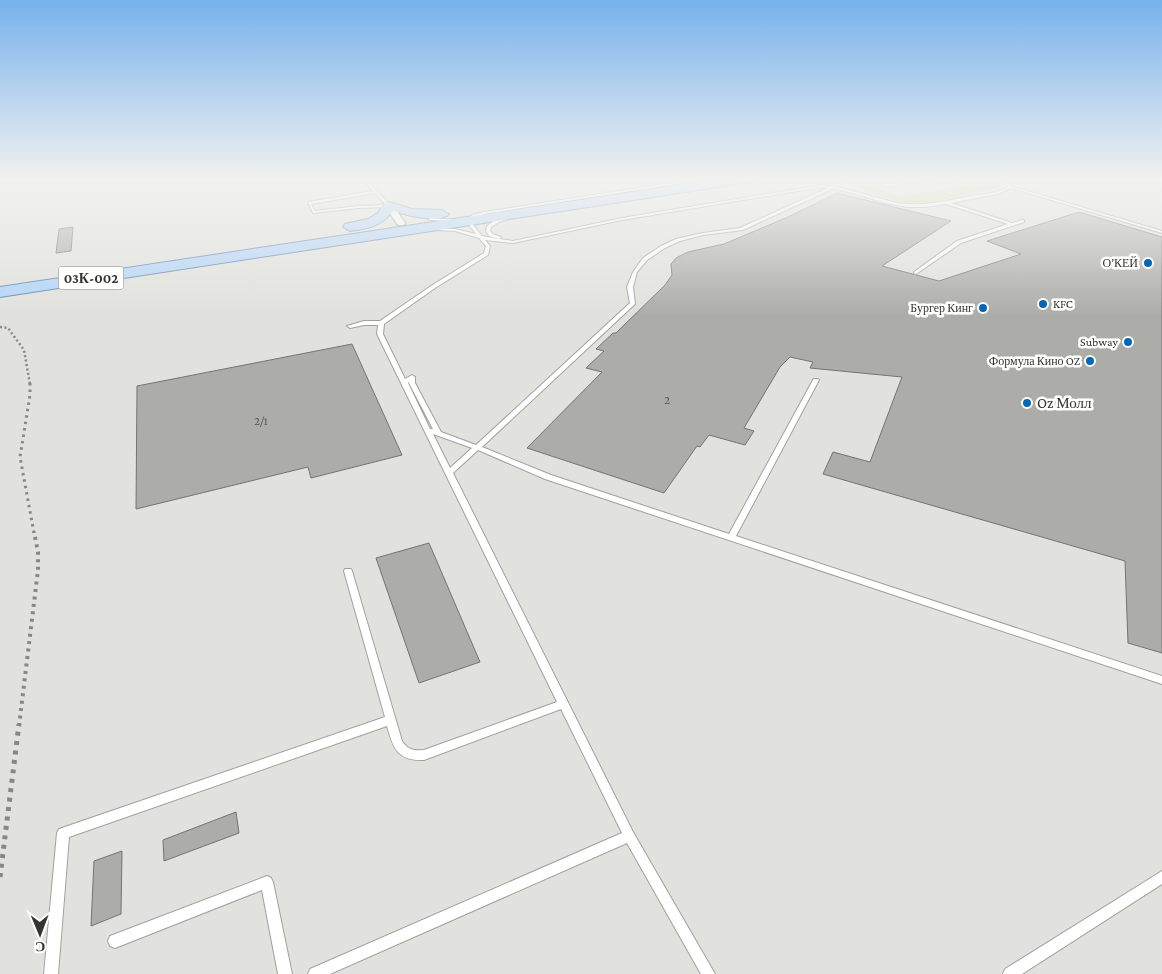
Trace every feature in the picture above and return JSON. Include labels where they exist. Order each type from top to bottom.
[{"type":"main road","points":[[0,282],[367,223]]},
{"type":"main road","name":"03К-002","points":[[0,282],[398,223]]},
{"type":"main road","points":[[69,281],[110,272],[374,232],[394,228],[400,223]]},
{"type":"main road","name":"03К-002","points":[[0,292],[427,223]]},
{"type":"lane","points":[[350,326],[364,323],[381,323],[433,287],[486,254],[488,246],[470,223]]},
{"type":"lane","points":[[492,223],[489,226],[488,231],[491,235],[497,238],[518,238],[596,223]]},
{"type":"lane","points":[[156,268],[196,265],[430,230],[455,230],[482,238],[513,242],[598,223]]},
{"type":"lane","points":[[449,473],[633,303],[630,286],[635,272],[650,256],[678,240],[742,229],[754,223]]},
{"type":"lane","points":[[1133,223],[1162,232]]},
{"type":"lane","points":[[916,272],[959,242],[1012,224]]},
{"type":"lane","points":[[381,323],[380,334],[404,383],[412,377],[412,383],[449,473],[629,836],[708,974]]},
{"type":"lane","points":[[731,538],[816,380]]},
{"type":"lane","points":[[433,432],[476,447],[548,477],[1162,680]]},
{"type":"lane","points":[[348,571],[400,749],[410,755],[424,755],[563,704]]},
{"type":"lane","points":[[51,974],[63,834],[390,720]]},
{"type":"lane","points":[[315,974],[629,836]]},
{"type":"lane","points":[[1010,974],[1162,877]]},
{"type":"lane","points":[[115,941],[267,882],[285,974]]},
{"type":"path","points":[[0,327],[8,328],[24,350],[30,378],[30,394],[20,457],[38,552],[38,570],[0,877]]},
{"type":"building","name":"Oz Молл","points":[[773,223],[947,223],[882,266],[939,281],[1021,254],[987,241],[1043,223],[1117,223],[1162,237],[1162,653],[1128,643],[1125,561],[823,474],[833,452],[870,462],[902,377],[810,368],[813,362],[790,357],[780,367],[744,428],[754,431],[745,445],[709,435],[700,447],[697,446],[664,493],[527,448],[602,372],[586,368],[604,351],[596,349],[613,333],[616,333],[665,285],[672,275],[671,264],[676,258],[688,252],[724,244]]},
{"type":"building","points":[[73,227],[71,251],[56,253],[59,229]]},
{"type":"building","points":[[352,344],[402,455],[311,478],[308,467],[136,509],[137,386]]},
{"type":"building","points":[[429,543],[480,662],[419,683],[376,558]]},
{"type":"building","points":[[236,812],[239,833],[164,861],[163,840]]},
{"type":"building","points":[[122,851],[121,914],[91,926],[94,861]]},
{"type":"place","name":"О’КЕЙ","points":[[1148,263]]},
{"type":"place","name":"KFC","points":[[1043,304]]},
{"type":"place","name":"Бургер Кинг","points":[[983,308]]},
{"type":"place","name":"Subway","points":[[1128,342]]},
{"type":"place","name":"Формула Кино OZ","points":[[1090,361]]},
{"type":"place","name":"Oz Молл","points":[[1027,403]]}]
